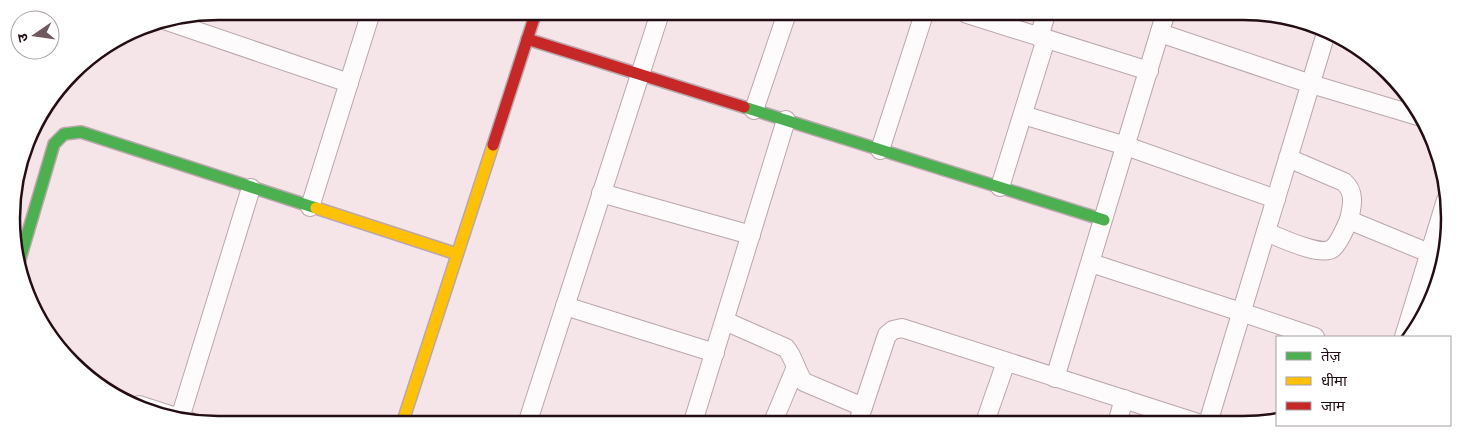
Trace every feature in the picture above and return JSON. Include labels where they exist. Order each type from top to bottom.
[{"type":"street","points":[[310,207],[369,20]]},
{"type":"street","points":[[406,416],[533,20]]},
{"type":"street","points":[[530,416],[658,20]]},
{"type":"street","points":[[754,110],[785,20]]},
{"type":"street","points":[[880,150],[922,20]]},
{"type":"street","points":[[986,20],[1148,71]]},
{"type":"street","points":[[1000,187],[1043,38],[1045,20]]},
{"type":"street","points":[[1055,378],[1164,20]]},
{"type":"street","points":[[175,25],[349,83]]},
{"type":"street","points":[[1160,33],[1311,84],[1412,114]]},
{"type":"street","points":[[1210,416],[1325,37]]},
{"type":"street","points":[[527,39],[1104,220]]},
{"type":"street","points":[[1022,115],[1126,146],[1276,199]]},
{"type":"street","points":[[695,416],[786,120]]},
{"type":"street","points":[[23,250],[54,144],[64,134],[81,132],[457,254]]},
{"type":"street","points":[[1266,232],[1317,251],[1328,251],[1334,247],[1349,220],[1353,199],[1349,186],[1344,182],[1288,158]]},
{"type":"street","points":[[186,413],[251,188]]},
{"type":"street","points":[[601,193],[751,235]]},
{"type":"street","points":[[1406,331],[1441,216]]},
{"type":"street","points":[[1349,220],[1429,253]]},
{"type":"street","points":[[1091,263],[1312,336]]},
{"type":"street","points":[[565,306],[715,353]]},
{"type":"street","points":[[724,321],[786,348],[793,356],[799,376],[804,382],[861,414],[887,335],[893,330],[902,328],[1176,416]]},
{"type":"street","points":[[987,416],[1006,362]]},
{"type":"street","points":[[775,416],[796,367]]},
{"type":"street","points":[[1119,416],[1124,399]]},
{"type":"traffic: fast","points":[[744,107],[1104,220]]},
{"type":"traffic: fast","points":[[23,250],[54,144],[64,134],[81,132],[316,208]]},
{"type":"traffic: slow","points":[[405,416],[493,145]]},
{"type":"traffic: slow","points":[[316,208],[457,254]]},
{"type":"traffic: jam","points":[[493,145],[533,20]]},
{"type":"traffic: jam","points":[[527,39],[744,107]]}]
